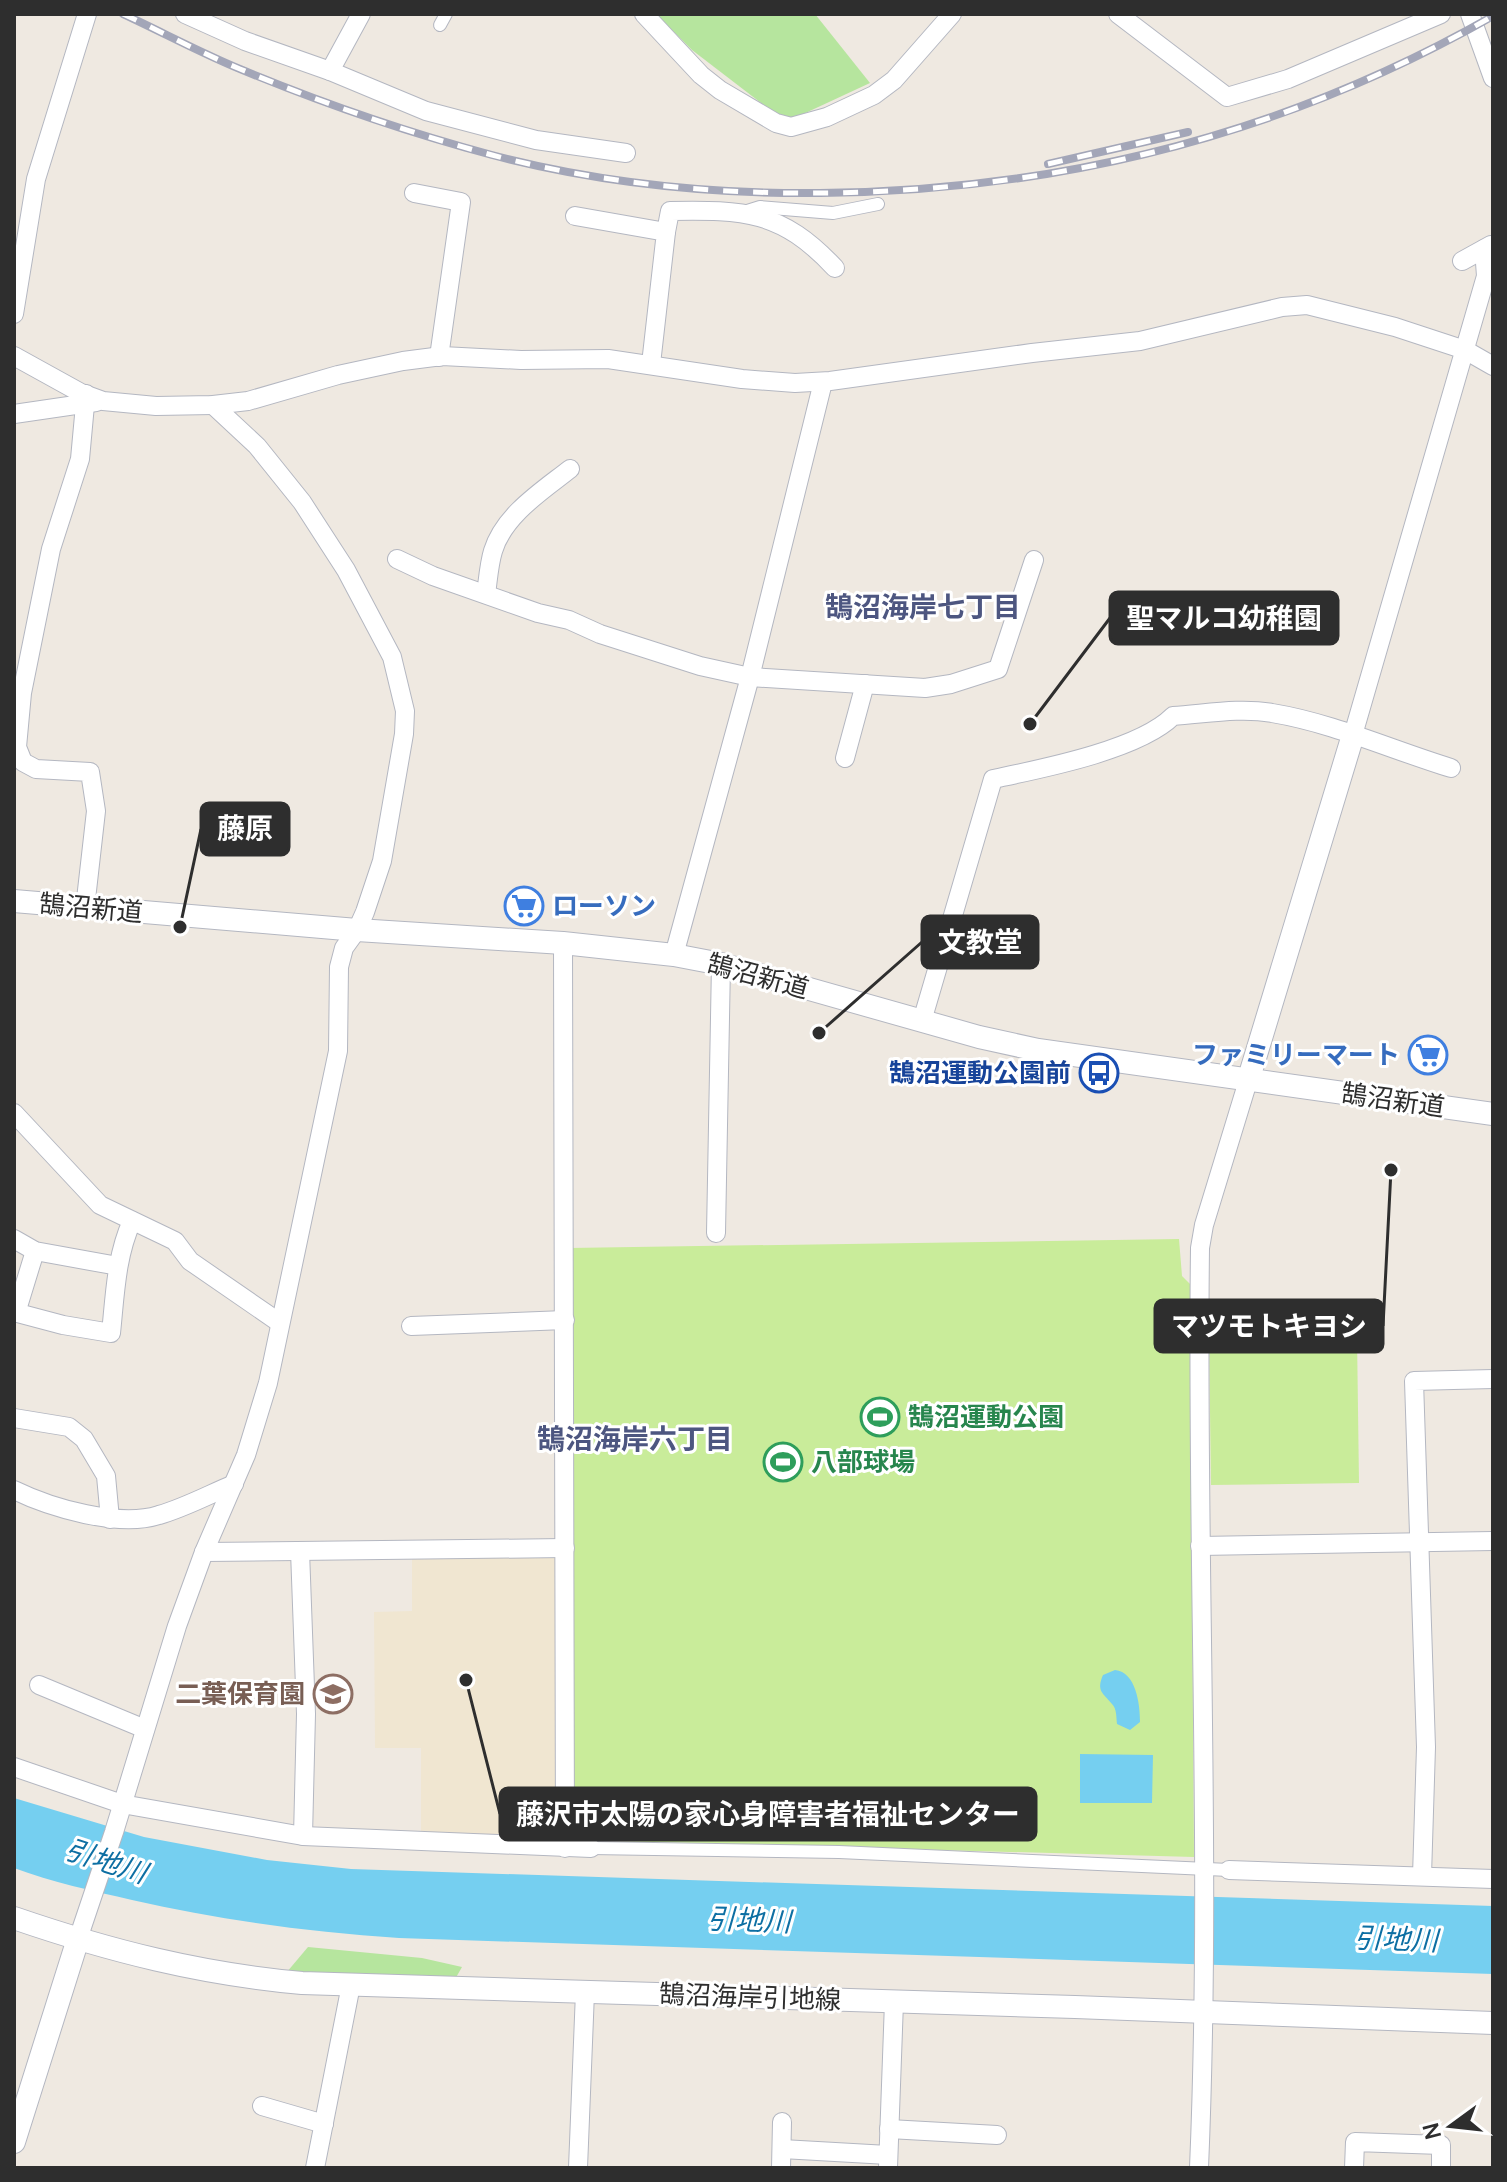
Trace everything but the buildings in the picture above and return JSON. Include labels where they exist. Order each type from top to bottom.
[{"type":"street","points":[[185,14],[245,41],[330,71],[426,111],[536,140],[626,153]]},
{"type":"street","points":[[330,71],[361,14]]},
{"type":"street","points":[[644,14],[701,75],[720,90],[776,123],[791,127],[827,117],[874,95],[894,80],[952,14]]},
{"type":"street","points":[[1118,14],[1227,97],[1288,79],[1441,14]]},
{"type":"street","points":[[1470,14],[1493,78]]},
{"type":"street","points":[[14,314],[36,179],[81,16]]},
{"type":"street","points":[[414,193],[461,202],[439,357]]},
{"type":"street","points":[[744,212],[760,207],[833,213],[878,204]]},
{"type":"street","points":[[651,364],[670,211],[744,212],[772,220],[816,247],[835,268]]},
{"type":"street","points":[[575,216],[666,232]]},
{"type":"street","points":[[1462,261],[1489,246]]},
{"type":"street","points":[[1199,2168],[1205,1890],[1200,1248],[1204,1225],[1353,735],[1465,350],[1486,276],[1489,246]]},
{"type":"street","points":[[14,414],[91,400],[156,406],[248,401],[377,366],[439,357],[608,359],[742,379],[823,382],[1140,341],[1282,307],[1307,305],[1395,327],[1465,350],[1493,366]]},
{"type":"street","points":[[14,356],[91,400]]},
{"type":"street","points":[[674,955],[750,677],[823,382]]},
{"type":"street","points":[[85,908],[96,811],[90,772],[36,769],[23,762],[17,747],[22,693],[51,549],[80,459],[91,400]]},
{"type":"street","points":[[14,2142],[177,1626],[204,1552],[234,1484],[268,1383],[338,1051],[339,967],[344,948],[357,930],[382,861],[404,734],[405,711],[401,687],[380,630],[346,570],[302,502],[257,446],[213,405]]},
{"type":"street","points":[[486,594],[493,549],[502,533],[519,511],[570,469]]},
{"type":"street","points":[[397,559],[433,576],[700,666],[750,677],[941,687],[998,669],[1034,560]]},
{"type":"street","points":[[845,758],[865,684]]},
{"type":"street","points":[[922,1021],[993,779],[1076,761],[1140,736],[1165,724],[1173,716],[1248,710],[1273,713],[1353,735],[1451,768]]},
{"type":"street","name":"鵠沼新道","points":[[14,901],[357,930],[563,943],[674,955],[721,964],[1038,1050],[1493,1114]]},
{"type":"street","points":[[563,943],[565,1848]]},
{"type":"street","points":[[716,1233],[721,964]]},
{"type":"street","points":[[14,1113],[100,1205],[175,1241],[190,1261],[280,1323]]},
{"type":"street","points":[[35,1251],[15,1312],[63,1325],[111,1333],[123,1239],[132,1221]]},
{"type":"street","points":[[14,1239],[35,1251],[118,1266]]},
{"type":"street","points":[[411,1326],[565,1320]]},
{"type":"street","points":[[1422,1876],[1426,1747],[1414,1381],[1493,1379]]},
{"type":"street","points":[[14,1418],[69,1427],[84,1439],[106,1476],[110,1519]]},
{"type":"street","points":[[14,1490],[41,1503],[110,1519],[157,1516],[234,1484]]},
{"type":"street","points":[[1200,1546],[1493,1541]]},
{"type":"street","points":[[204,1552],[565,1548]]},
{"type":"street","points":[[300,1551],[306,1714],[303,1836]]},
{"type":"street","points":[[39,1685],[145,1729]]},
{"type":"street","points":[[14,1767],[122,1804],[303,1836],[565,1848],[1036,1859],[1205,1869],[1493,1879]]},
{"type":"street","name":"鵠沼海岸引地線","points":[[14,1918],[141,1958],[205,1972],[252,1978],[351,1985],[894,2002],[1203,2003],[1310,2015],[1493,2023]]},
{"type":"street","points":[[315,2168],[351,1985]]},
{"type":"street","points":[[578,2168],[585,1992]]},
{"type":"street","points":[[782,2122],[782,2159],[888,2161],[894,2002]]},
{"type":"street","points":[[262,2106],[324,2124]]},
{"type":"street","points":[[889,2129],[997,2135]]},
{"type":"street","points":[[1354,2168],[1355,2142],[1441,2145],[1441,2168]]},
{"type":"shaded area","points":[[558,1554],[559,1837],[421,1836],[421,1748],[375,1748],[374,1612],[412,1611],[412,1557]]},
{"type":"green space","points":[[656,14],[815,14],[870,83],[786,122],[692,50]]},
{"type":"green space","name":"鵠沼運動公園","points":[[1179,1239],[1182,1276],[1190,1284],[1194,1857],[579,1840],[573,1833],[569,1248]]},
{"type":"green space","points":[[1357,1336],[1359,1483],[1211,1485],[1209,1337]]},
{"type":"green space","points":[[308,1947],[422,1958],[462,1967],[450,1988],[281,1979]]},
{"type":"water","points":[[1115,1670],[1128,1676],[1138,1698],[1140,1722],[1130,1730],[1117,1724],[1115,1708],[1100,1688],[1103,1675]]},
{"type":"water","points":[[1080,1754],[1153,1755],[1152,1803],[1080,1803]]},
{"type":"water","name":"引地川","points":[[14,1798],[144,1837],[267,1860],[351,1869],[1493,1906],[1493,1974],[399,1938],[298,1929],[165,1907],[73,1886],[14,1868]]},
{"type":"railway","points":[[123,14],[225,63],[302,94],[396,127],[492,155],[573,173],[655,185],[820,193],[909,190],[997,181],[1083,167],[1168,148],[1251,124],[1333,94],[1414,58],[1493,16]]},
{"type":"railway","points":[[1048,164],[1188,132]]},
{"type":"place","name":"聖マルコ幼稚園","points":[[1030,724]]},
{"type":"place","name":"ローソン","points":[[524,906]]},
{"type":"place","name":"藤原","points":[[180,927]]},
{"type":"place","name":"文教堂","points":[[819,1033]]},
{"type":"place","name":"ファミリーマート","points":[[1428,1055]]},
{"type":"place","name":"鵠沼運動公園前","points":[[1099,1073]]},
{"type":"place","name":"マツモトキヨシ","points":[[1391,1170]]},
{"type":"place","name":"鵠沼運動公園","points":[[880,1417]]},
{"type":"place","name":"八部球場","points":[[783,1462]]},
{"type":"place","name":"藤沢市太陽の家心身障害者福祉センター","points":[[466,1680]]},
{"type":"place","name":"二葉保育園","points":[[333,1694]]},
{"type":"district","name":"鵠沼海岸七丁目","points":[[923,607]]},
{"type":"district","name":"鵠沼海岸六丁目","points":[[635,1439]]}]
